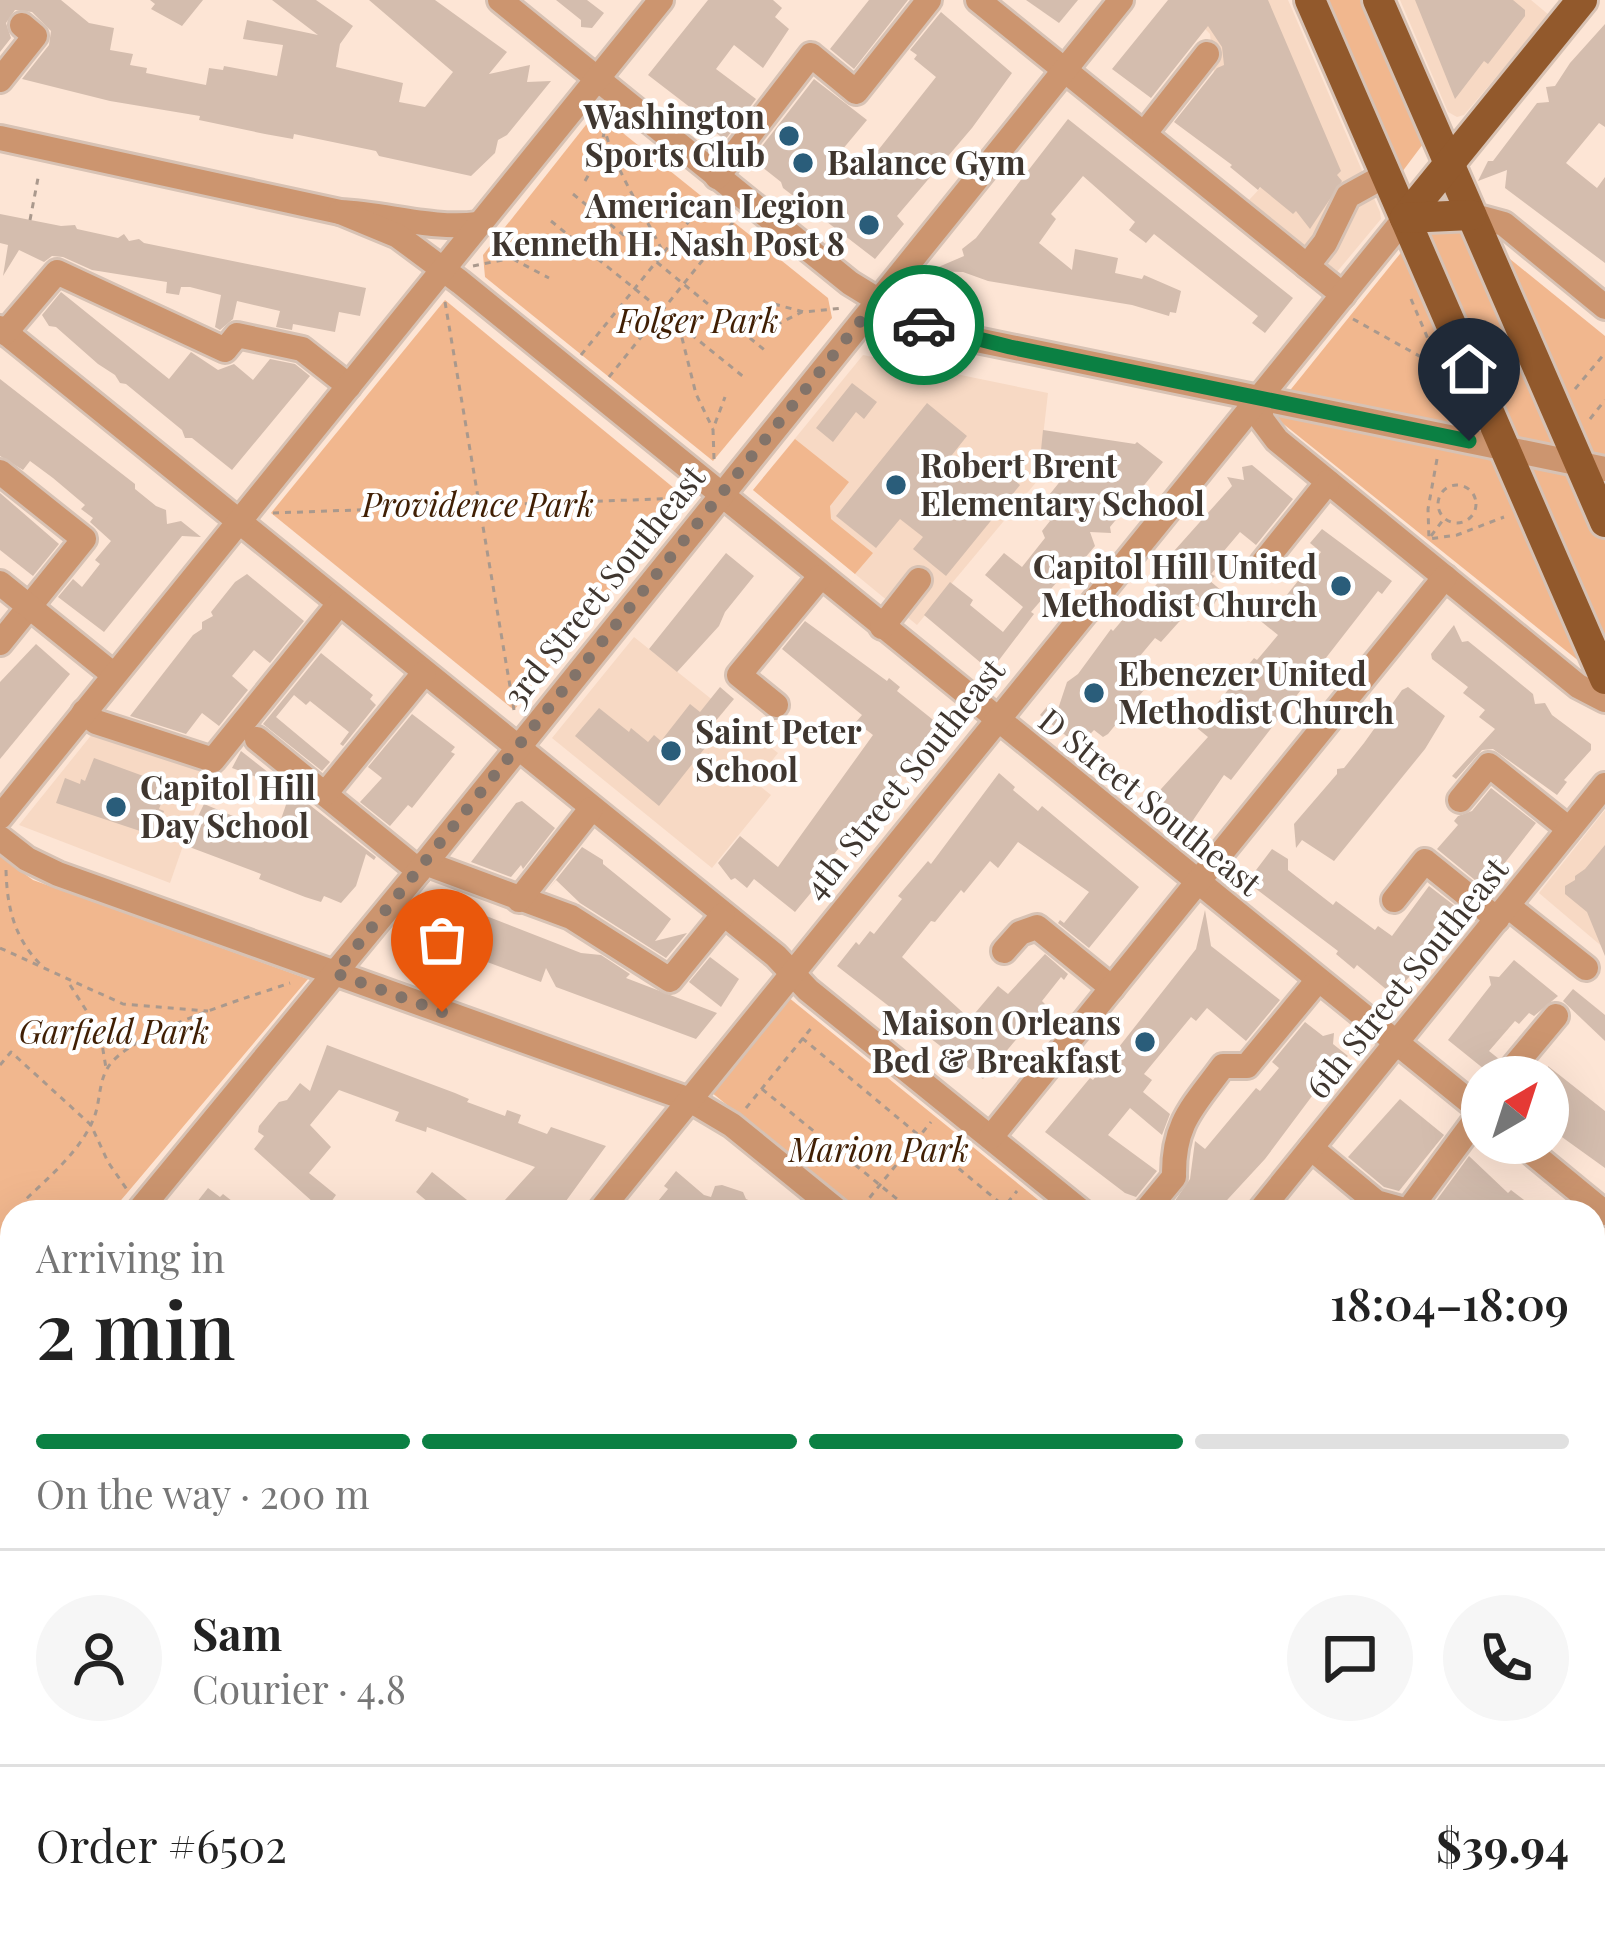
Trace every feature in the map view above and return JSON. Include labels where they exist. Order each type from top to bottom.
[{"type":"main road","points":[[1310,0],[1604,673]]},
{"type":"main road","points":[[1378,0],[1471,215],[1592,466],[1605,522]]},
{"type":"main road","name":"4th Street Southeast","points":[[1405,218],[1582,0]]},
{"type":"main road","points":[[1405,218],[1471,215]]},
{"type":"street","points":[[500,0],[596,79],[712,188],[876,302],[952,334],[1592,466]]},
{"type":"street","points":[[0,818],[237,521],[454,266],[478,224],[661,0]]},
{"type":"street","points":[[712,188],[811,55],[856,92],[928,0]]},
{"type":"street","points":[[978,0],[1307,266],[1346,305]]},
{"type":"street","name":"3rd Street Southeast","points":[[136,1200],[335,973],[1121,0]]},
{"type":"street","points":[[0,80],[35,36],[22,25]]},
{"type":"street","points":[[1144,134],[1208,54]]},
{"type":"street","points":[[0,138],[340,212],[448,226],[478,224]]},
{"type":"street","points":[[1307,266],[1331,233],[1348,196],[1386,176]]},
{"type":"street","name":"D Street Southeast","points":[[340,212],[454,266],[720,495],[1461,1095]]},
{"type":"street","points":[[1471,215],[1504,224],[1605,307]]},
{"type":"street","name":"4th Street Southeast","points":[[609,1200],[1258,398],[1346,305],[1405,218]]},
{"type":"street","points":[[349,386],[302,349],[238,335],[225,350],[57,272],[3,330],[1067,1200]]},
{"type":"street","points":[[1258,398],[1270,433],[1578,686],[1605,700]]},
{"type":"street","points":[[0,472],[84,539],[0,643]]},
{"type":"street","points":[[1264,562],[1328,482]]},
{"type":"street","points":[[776,705],[739,675],[820,577]]},
{"type":"street","points":[[991,1137],[1444,577]]},
{"type":"street","points":[[882,627],[920,580]]},
{"type":"street","points":[[0,583],[114,675]]},
{"type":"street","points":[[84,712],[96,722],[213,760],[339,604]]},
{"type":"street","points":[[325,794],[424,673]]},
{"type":"street","points":[[257,740],[422,867],[571,917],[670,980],[723,914]]},
{"type":"street","points":[[1460,800],[1489,764],[1569,829]]},
{"type":"street","name":"6th Street Southeast","points":[[1269,1200],[1605,785]]},
{"type":"street","points":[[519,900],[591,809]]},
{"type":"street","points":[[0,838],[27,859],[58,874],[689,1100],[837,1200]]},
{"type":"street","points":[[1394,901],[1425,862],[1586,968]]},
{"type":"street","points":[[1004,952],[1020,933],[1037,926],[1112,988]]},
{"type":"street","points":[[1155,1200],[1174,1177],[1174,1146],[1183,1121],[1223,1066],[1246,1066],[1318,980]]},
{"type":"street","points":[[1523,1056],[1556,1016]]},
{"type":"street","points":[[1416,1200],[1461,1140]]},
{"type":"street","points":[[1311,1148],[1374,1200]]},
{"type":"street","points":[[1546,1164],[1589,1200]]},
{"type":"path","points":[[601,112],[614,160],[664,253]]},
{"type":"path","points":[[585,181],[599,157],[604,131]]},
{"type":"path","points":[[30,220],[39,173]]},
{"type":"path","points":[[578,358],[712,188]]},
{"type":"path","points":[[573,194],[767,352]]},
{"type":"path","points":[[606,381],[735,220]]},
{"type":"path","points":[[550,221],[746,378]]},
{"type":"path","points":[[454,266],[512,258],[541,239]]},
{"type":"path","points":[[512,258],[549,278]]},
{"type":"path","points":[[1405,284],[1460,414]]},
{"type":"path","points":[[445,300],[514,710]]},
{"type":"path","points":[[774,304],[804,311],[846,308]]},
{"type":"path","points":[[1346,305],[1441,368]]},
{"type":"path","points":[[776,325],[804,311]]},
{"type":"path","points":[[679,324],[696,394],[713,429]]},
{"type":"path","points":[[1575,390],[1605,353]]},
{"type":"path","points":[[714,467],[713,429],[725,397]]},
{"type":"path","points":[[1590,419],[1605,400]]},
{"type":"path","points":[[1429,539],[1437,459]]},
{"type":"path","points":[[1470,519],[1454,523],[1439,511],[1440,497],[1451,486],[1467,488],[1477,505],[1470,519],[1473,530]]},
{"type":"path","points":[[1430,494],[1440,497]]},
{"type":"path","points":[[271,513],[686,498]]},
{"type":"path","points":[[1429,539],[1473,530],[1504,517]]},
{"type":"path","points":[[1429,539],[1444,518]]},
{"type":"path","points":[[6,866],[14,925],[43,966]]},
{"type":"path","points":[[0,948],[123,1004],[210,1011]]},
{"type":"path","points":[[25,1200],[62,1164],[91,1125],[106,1070],[104,1042],[96,1022],[67,980]]},
{"type":"path","points":[[106,1070],[136,1043],[290,983]]},
{"type":"path","points":[[743,1111],[813,1026]]},
{"type":"path","points":[[802,1038],[997,1200]]},
{"type":"path","points":[[0,1065],[11,1052],[91,1125],[133,1200]]},
{"type":"path","points":[[762,1089],[898,1200]]},
{"type":"path","points":[[861,1200],[880,1185],[931,1122]]},
{"type":"path","points":[[1009,1200],[1017,1191]]},
{"type":"shaded area","points":[[1177,0],[1288,0],[1380,212],[1381,219],[1336,273],[1249,200],[1280,167],[1214,73],[1210,34]]},
{"type":"shaded area","points":[[1400,0],[1531,0],[1549,15],[1464,115],[1457,117],[1448,112]]},
{"type":"shaded area","name":"Robert Brent Elementary School","points":[[863,355],[1048,393],[1038,480],[917,625],[753,490]]},
{"type":"shaded area","name":"Saint Peter School","points":[[634,637],[725,710],[714,723],[720,729],[724,726],[752,748],[760,739],[778,753],[755,782],[771,795],[712,868],[552,738]]},
{"type":"shaded area","name":"Capitol Hill Day School","points":[[97,728],[209,771],[170,883],[19,825]]},
{"type":"shaded area","points":[[1605,810],[1605,949],[1539,893]]},
{"type":"green space","points":[[1323,0],[1361,0],[1423,144],[1399,176]]},
{"type":"green space","name":"Folger Park","points":[[589,121],[608,121],[828,298],[832,318],[713,461],[485,277],[483,255]]},
{"type":"green space","points":[[1441,203],[1605,336],[1605,682],[1271,414]]},
{"type":"green space","name":"Providence Park","points":[[445,300],[686,498],[514,710],[271,513]]},
{"type":"green space","points":[[795,439],[849,482],[830,506],[831,519],[873,553],[855,574],[753,490]]},
{"type":"green space","name":"Garfield Park","points":[[0,856],[33,880],[308,979],[121,1200],[0,1200]]},
{"type":"green space","name":"Marion Park","points":[[788,997],[1038,1200],[844,1200],[711,1092]]},
{"type":"building","points":[[0,0],[61,0],[89,23],[114,28],[110,50],[133,54],[130,65],[147,68],[146,73],[206,85],[209,68],[223,70],[224,66],[277,76],[283,45],[243,39],[247,20],[318,35],[272,0],[316,0],[353,26],[340,44],[336,67],[403,83],[399,102],[425,107],[453,72],[369,0],[435,0],[507,52],[489,74],[530,65],[527,82],[551,81],[471,176],[379,156],[376,151],[294,134],[293,139],[265,134],[22,79],[49,45],[51,31],[32,12],[15,10],[6,23],[11,38],[0,52]]},
{"type":"building","points":[[150,0],[203,0],[182,26],[151,9],[155,4]]},
{"type":"building","points":[[556,0],[587,0],[604,13],[592,28],[581,27],[581,20]]},
{"type":"building","points":[[708,0],[773,0],[782,8],[775,17],[789,29],[763,68],[734,45],[716,69],[756,99],[725,140],[648,75]]},
{"type":"building","points":[[869,0],[908,0],[854,69],[830,49]]},
{"type":"building","points":[[1026,0],[1078,0],[1059,23]]},
{"type":"building","points":[[1168,0],[1268,0],[1341,171],[1337,175],[1342,181],[1310,229],[1296,211],[1293,214],[1260,187],[1258,190],[1174,122],[1224,65],[1222,47],[1208,26],[1151,98],[1112,69]]},
{"type":"building","points":[[1415,0],[1513,0],[1525,16],[1455,99]]},
{"type":"building","points":[[941,12],[1012,73],[897,216],[904,224],[875,259],[752,159],[814,79],[867,120],[842,150],[864,168],[936,77],[910,50]]},
{"type":"building","points":[[1605,24],[1605,127],[1599,123],[1566,163],[1597,188],[1605,177],[1605,263],[1505,188],[1507,170],[1478,181],[1488,161],[1493,161],[1537,103],[1549,102],[1546,87],[1555,86]]},
{"type":"building","points":[[1068,119],[1293,298],[1265,333],[1252,323],[1258,316],[1154,234],[1146,243],[1129,230],[1135,222],[1083,176],[1051,214],[1056,219],[1039,243],[1072,270],[1075,249],[1118,258],[1115,273],[1142,279],[1144,275],[1181,291],[1176,313],[1169,316],[963,272],[929,271],[964,256],[962,249],[976,238]]},
{"type":"building","points":[[0,214],[75,225],[118,238],[124,234],[129,241],[139,239],[366,288],[360,316],[339,312],[335,332],[293,324],[292,330],[276,327],[280,311],[237,301],[233,319],[220,330],[215,327],[221,295],[190,287],[181,287],[179,295],[166,293],[167,282],[92,270],[63,257],[52,256],[44,262],[19,250],[3,276],[8,245],[0,243]]},
{"type":"building","points":[[61,292],[169,379],[191,352],[218,370],[234,364],[253,380],[270,359],[295,364],[310,376],[232,470],[192,438],[185,438],[182,430],[49,326],[42,315]]},
{"type":"building","points":[[0,379],[166,510],[167,524],[181,521],[201,537],[182,536],[104,632],[58,597],[73,579],[82,587],[111,541],[90,522],[93,518],[81,509],[85,505],[53,478],[30,461],[23,470],[0,456]]},
{"type":"building","points":[[852,383],[877,402],[864,419],[856,412],[833,442],[816,428]]},
{"type":"building","points":[[927,403],[967,436],[944,465],[967,483],[987,458],[1020,485],[946,576],[913,549],[923,537],[900,519],[876,548],[836,516]]},
{"type":"building","points":[[1043,430],[1137,442],[1163,462],[1110,527],[1111,533],[1090,532],[1095,546],[1031,612],[1034,614],[993,668],[981,671],[981,663],[924,615],[950,582],[1003,632],[1023,607],[985,575],[1004,553],[1022,567],[1045,538],[1042,531],[1050,521],[1037,510],[1062,479],[1038,480]]},
{"type":"building","points":[[1252,465],[1293,499],[1256,545],[1240,532],[1211,574],[1215,576],[1210,581],[1222,591],[1208,614],[1195,604],[1161,642],[1155,638],[1134,663],[1153,679],[1108,734],[1103,737],[1094,730],[1079,746],[1040,715],[1050,703],[1058,709],[1067,682],[1168,570],[1166,560],[1232,486],[1227,477],[1244,480],[1242,467]]},
{"type":"building","points":[[0,493],[59,544],[33,576],[0,550]]},
{"type":"building","points":[[1322,529],[1392,581],[1382,594],[1378,591],[1231,780],[1224,775],[1187,829],[1152,799],[1208,737],[1197,728],[1278,635],[1247,610],[1258,597],[1274,611],[1321,552],[1310,543]]},
{"type":"building","points":[[726,553],[754,576],[719,626],[677,672],[649,649]]},
{"type":"building","points":[[247,574],[304,621],[270,663],[254,650],[232,676],[248,690],[219,726],[202,713],[186,734],[130,716],[202,629],[202,622],[213,616],[211,612],[235,582]]},
{"type":"building","points":[[805,621],[887,681],[889,678],[900,687],[897,691],[942,727],[869,821],[858,833],[854,830],[829,860],[833,863],[829,871],[795,912],[754,879],[747,888],[731,880],[718,863],[740,836],[778,867],[873,735],[856,722],[862,715],[782,649]]},
{"type":"building","points":[[1454,625],[1462,642],[1468,641],[1533,694],[1535,704],[1545,703],[1552,715],[1591,744],[1557,795],[1493,749],[1482,750],[1456,779],[1452,776],[1495,729],[1479,717],[1485,710],[1463,693],[1468,687],[1432,659]]},
{"type":"building","points":[[36,644],[70,674],[0,759],[0,682]]},
{"type":"building","points":[[321,653],[373,695],[370,699],[376,705],[343,746],[349,732],[310,701],[306,705],[294,695],[276,717],[330,762],[322,771],[263,724]]},
{"type":"building","points":[[720,687],[734,699],[713,724],[720,729],[659,806],[575,736],[599,708],[629,732],[631,728],[648,742],[654,735],[661,741],[690,704],[700,712]]},
{"type":"building","points":[[1408,687],[1445,716],[1425,749],[1334,861],[1302,840],[1296,848],[1294,824]]},
{"type":"building","points":[[412,714],[455,747],[451,752],[455,754],[412,808],[408,805],[390,826],[360,802],[382,778],[368,767]]},
{"type":"building","points":[[241,751],[376,857],[366,854],[356,886],[341,903],[324,896],[321,902],[305,897],[259,879],[261,874],[184,845],[204,804],[267,830],[270,821],[279,825],[289,796],[276,792],[278,785],[232,768]]},
{"type":"building","points":[[94,758],[168,785],[155,836],[56,803],[65,778],[80,784],[81,779],[85,781]]},
{"type":"building","points":[[999,773],[1038,811],[1042,806],[1139,887],[1089,948],[1058,923],[1064,923],[1089,892],[1018,842],[998,868],[990,861],[964,893],[961,890],[931,921],[902,957],[970,1019],[998,986],[1008,994],[1045,954],[1068,974],[983,1079],[837,966],[856,942],[859,945],[870,931],[874,934],[902,899],[898,896],[928,861],[931,864]]},
{"type":"building","points":[[1491,788],[1536,823],[1481,885],[1437,849],[1458,825],[1454,821],[1458,816],[1472,811]]},
{"type":"building","points":[[522,801],[555,828],[523,869],[521,865],[511,877],[471,862],[516,803]]},
{"type":"building","points":[[1605,845],[1605,956],[1587,912],[1565,894],[1565,886]]},
{"type":"building","points":[[582,847],[671,919],[655,941],[687,933],[666,958],[580,903],[556,880],[547,891]]},
{"type":"building","points":[[1272,849],[1288,859],[1288,870],[1333,905],[1336,901],[1375,930],[1378,926],[1392,936],[1429,886],[1460,910],[1431,946],[1437,946],[1393,995],[1247,882]]},
{"type":"building","points":[[436,898],[484,911],[481,914],[581,953],[601,955],[630,974],[626,978],[717,1013],[696,1039],[556,987],[546,968],[541,982],[428,940],[423,935]]},
{"type":"building","points":[[1205,910],[1211,946],[1280,1000],[1246,1041],[1207,1008],[1196,1021],[1191,1017],[1144,1074],[1152,1080],[1143,1092],[1170,1114],[1162,1135],[1130,1108],[1108,1135],[1157,1171],[1136,1197],[1045,1132],[1093,1080],[1196,949]]},
{"type":"building","points":[[710,957],[739,979],[721,1007],[689,982]]},
{"type":"building","points":[[1514,960],[1558,996],[1534,1016],[1529,1013],[1519,1024],[1515,1021],[1489,1051],[1495,1056],[1468,1056],[1448,1040],[1491,985],[1489,976],[1499,977]]},
{"type":"building","points":[[1573,989],[1605,1015],[1605,1041],[1563,1001]]},
{"type":"building","points":[[1305,1022],[1323,1036],[1334,1033],[1333,1044],[1348,1056],[1333,1068],[1265,1159],[1227,1200],[1175,1200],[1190,1179],[1195,1141],[1205,1149],[1279,1068],[1272,1062]]},
{"type":"building","points":[[327,1045],[505,1116],[507,1110],[521,1115],[518,1123],[547,1134],[551,1127],[606,1146],[567,1200],[505,1200],[535,1167],[427,1127],[426,1132],[395,1121],[399,1112],[339,1090],[310,1125],[331,1147],[309,1173],[336,1195],[332,1200],[311,1200],[254,1149],[264,1136],[259,1126],[279,1102],[287,1100],[300,1083],[310,1091]]},
{"type":"building","points":[[1569,1083],[1605,1111],[1605,1168],[1569,1142]]},
{"type":"building","points":[[1400,1099],[1444,1135],[1399,1191],[1384,1187],[1348,1157]]},
{"type":"building","points":[[1463,1164],[1477,1164],[1508,1193],[1511,1190],[1524,1200],[1437,1200]]},
{"type":"building","points":[[676,1171],[704,1195],[711,1197],[715,1186],[722,1185],[743,1192],[748,1200],[659,1200],[668,1189],[664,1186]]},
{"type":"building","points":[[432,1172],[467,1200],[426,1200],[416,1192]]},
{"type":"building","points":[[208,1188],[231,1200],[198,1200]]},
{"type":"way so far","points":[[442,1012],[335,973],[876,302],[924,325]]},
{"type":"place","name":"Washington Sports Club","points":[[789,136]]},
{"type":"place","name":"Balance Gym","points":[[803,163]]},
{"type":"place","name":"American Legion Kenneth H. Nash Post 8","points":[[869,225]]},
{"type":"place","name":"Robert Brent Elementary School","points":[[896,485]]},
{"type":"place","name":"Capitol Hill United Methodist Church","points":[[1341,586]]},
{"type":"place","name":"Ebenezer United Methodist Church","points":[[1094,693]]},
{"type":"place","name":"Saint Peter School","points":[[671,751]]},
{"type":"place","name":"Capitol Hill Day School","points":[[116,807]]},
{"type":"place","name":"Maison Orleans Bed & Breakfast","points":[[1145,1042]]},
{"type":"route","points":[[924,325],[1010,347],[1469,441]]}]
